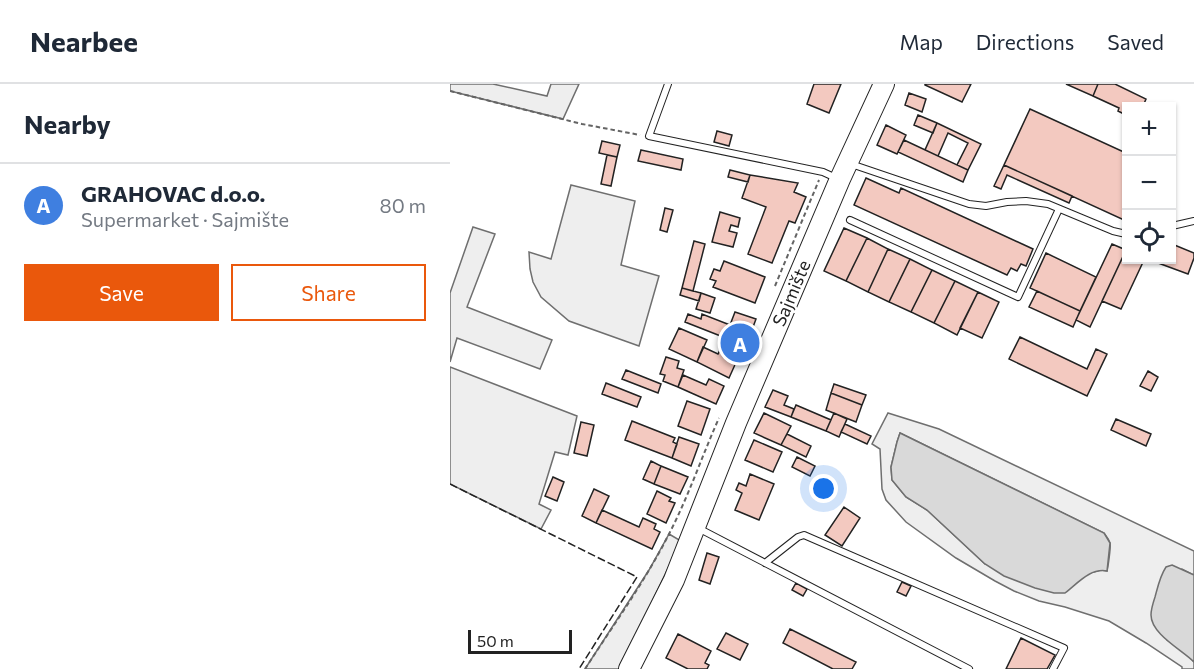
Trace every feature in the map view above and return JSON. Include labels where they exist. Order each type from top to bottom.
[{"type":"main road","name":"Sajmište","points":[[629,669],[674,580],[837,171],[884,84]]},
{"type":"lane","points":[[668,84],[649,136],[837,171],[969,204],[986,206],[1026,201],[1048,204],[1122,233]]},
{"type":"lane","points":[[850,220],[1018,297],[1059,209]]},
{"type":"lane","points":[[1176,225],[1194,221]]},
{"type":"lane","points":[[695,526],[969,669]]},
{"type":"lane","points":[[765,563],[798,537],[804,535],[1064,648],[1053,669]]},
{"type":"path","points":[[450,91],[582,123],[649,136]]},
{"type":"path","points":[[775,286],[837,171]]},
{"type":"path","points":[[585,669],[669,534],[721,414]]},
{"type":"shaded area","points":[[450,84],[493,84],[547,96],[551,84],[579,84],[563,119],[450,91]]},
{"type":"shaded area","points":[[571,185],[635,201],[621,265],[659,276],[639,346],[569,321],[541,297],[533,282],[529,252],[551,259]]},
{"type":"shaded area","points":[[473,227],[495,234],[467,307],[552,340],[540,369],[457,338],[450,362],[450,293]]},
{"type":"shaded area","points":[[450,367],[577,416],[568,455],[555,452],[539,504],[551,510],[541,529],[450,484]]},
{"type":"shaded area","points":[[888,413],[939,429],[1194,551],[1194,575],[1182,569],[1167,640],[1187,654],[1194,662],[1194,669],[1182,669],[1146,643],[1109,621],[1039,601],[1014,591],[956,558],[906,522],[886,500],[882,489],[880,449],[872,444]],"holes":[[[900,433],[1104,533],[1110,545],[1107,571],[1090,573],[985,564],[927,510],[906,497],[892,480],[891,467]]]},
{"type":"shaded area","points":[[900,433],[1104,533],[1110,543],[1107,571],[1090,574],[1065,593],[1054,593],[1004,576],[985,564],[927,510],[906,497],[892,480],[891,467]]},
{"type":"shaded area","points":[[669,534],[681,541],[620,669],[585,669],[649,570]]},
{"type":"shaded area","points":[[1172,565],[1194,575],[1194,662],[1161,635],[1152,622],[1151,610],[1159,581],[1166,567]]},
{"type":"building","points":[[814,84],[841,84],[829,113],[807,104]]},
{"type":"building","points":[[925,84],[971,84],[962,102]]},
{"type":"building","points":[[1066,84],[1098,84],[1093,96]]},
{"type":"building","points":[[1098,84],[1115,84],[1146,99],[1145,102],[1122,102],[1122,113],[1118,111],[1119,108],[1093,96]]},
{"type":"building","points":[[909,93],[926,99],[922,112],[905,105]]},
{"type":"building","points":[[1030,109],[1122,151],[1122,219],[1004,165]]},
{"type":"building","points":[[918,115],[937,123],[933,133],[914,125]]},
{"type":"building","points":[[937,123],[981,144],[968,170],[957,165],[968,143],[948,133],[938,156],[925,150]]},
{"type":"building","points":[[886,125],[906,135],[897,154],[877,145]]},
{"type":"building","points":[[717,131],[732,135],[729,146],[714,142]]},
{"type":"building","points":[[904,140],[968,170],[963,182],[898,152]]},
{"type":"building","points":[[602,141],[620,145],[617,157],[599,153]]},
{"type":"building","points":[[641,150],[683,159],[681,170],[638,161]]},
{"type":"building","points":[[607,155],[617,157],[611,186],[601,184]]},
{"type":"building","points":[[1004,165],[1072,196],[1069,203],[1007,175],[1001,189],[994,186]]},
{"type":"building","points":[[730,170],[750,175],[748,182],[728,177]]},
{"type":"building","points":[[750,175],[798,183],[794,192],[806,197],[795,223],[789,221],[772,263],[748,254],[766,207],[742,198]]},
{"type":"building","points":[[866,178],[899,193],[901,188],[1033,249],[1026,266],[1021,264],[1017,271],[1011,268],[1007,275],[854,205]]},
{"type":"building","points":[[665,208],[673,210],[667,232],[660,230]]},
{"type":"building","points":[[720,212],[740,218],[738,227],[731,225],[729,231],[737,233],[733,247],[712,242]]},
{"type":"building","points":[[844,228],[867,238],[846,281],[824,271]]},
{"type":"building","points":[[867,238],[888,249],[868,292],[846,281]]},
{"type":"building","points":[[694,241],[705,244],[693,291],[682,288]]},
{"type":"building","points":[[1112,244],[1122,248],[1122,259],[1090,327],[1076,320]]},
{"type":"building","points":[[1176,246],[1194,253],[1188,274],[1161,264],[1176,264]]},
{"type":"building","points":[[888,249],[910,259],[889,302],[868,292]]},
{"type":"building","points":[[1046,253],[1096,277],[1080,311],[1030,288]]},
{"type":"building","points":[[1122,258],[1122,264],[1142,264],[1121,309],[1102,301]]},
{"type":"building","points":[[910,259],[932,270],[911,312],[889,302]]},
{"type":"building","points":[[724,261],[765,277],[755,303],[713,287],[716,281],[710,279],[714,269],[720,271]]},
{"type":"building","points":[[932,270],[955,281],[934,323],[911,312]]},
{"type":"building","points":[[955,281],[978,292],[957,335],[934,323]]},
{"type":"building","points":[[682,288],[701,293],[699,301],[680,295]]},
{"type":"building","points":[[1037,291],[1080,311],[1073,327],[1029,307]]},
{"type":"building","points":[[978,292],[999,302],[982,338],[960,328]]},
{"type":"building","points":[[701,293],[715,298],[710,313],[696,309]]},
{"type":"building","points":[[735,312],[756,319],[746,346],[685,322],[688,314],[701,319],[702,314],[730,325]]},
{"type":"building","points":[[679,328],[707,340],[697,362],[669,349]]},
{"type":"building","points":[[1020,337],[1087,369],[1096,349],[1107,354],[1087,396],[1009,359]]},
{"type":"building","points":[[703,347],[718,354],[720,350],[738,358],[729,378],[697,362]]},
{"type":"building","points":[[666,357],[679,361],[677,368],[684,370],[678,387],[663,381],[665,375],[660,374]]},
{"type":"building","points":[[626,370],[661,384],[658,393],[622,379]]},
{"type":"building","points":[[1148,371],[1158,377],[1151,391],[1140,386]]},
{"type":"building","points":[[683,375],[706,385],[709,379],[724,386],[716,404],[678,387]]},
{"type":"building","points":[[606,383],[641,397],[637,407],[602,394]]},
{"type":"building","points":[[834,384],[866,395],[862,405],[831,393]]},
{"type":"building","points":[[773,390],[788,396],[784,405],[794,409],[791,417],[765,407]]},
{"type":"building","points":[[831,393],[862,405],[856,422],[826,410]]},
{"type":"building","points":[[687,401],[710,409],[701,435],[678,426]]},
{"type":"building","points":[[796,405],[831,420],[826,431],[791,417]]},
{"type":"building","points":[[764,413],[791,426],[781,445],[754,433]]},
{"type":"building","points":[[834,413],[847,419],[839,437],[826,431]]},
{"type":"building","points":[[1116,419],[1151,434],[1146,446],[1111,430]]},
{"type":"building","points":[[632,421],[675,438],[673,442],[677,444],[672,458],[625,440]]},
{"type":"building","points":[[581,422],[594,425],[587,456],[574,453]]},
{"type":"building","points":[[845,424],[871,436],[867,444],[841,432]]},
{"type":"building","points":[[787,434],[811,446],[806,457],[781,445]]},
{"type":"building","points":[[679,437],[699,444],[691,466],[672,458]]},
{"type":"building","points":[[754,440],[782,452],[773,472],[745,460]]},
{"type":"building","points":[[797,457],[815,466],[810,476],[792,467]]},
{"type":"building","points":[[651,461],[661,466],[654,484],[643,479]]},
{"type":"building","points":[[661,466],[688,477],[680,494],[654,484]]},
{"type":"building","points":[[750,474],[774,484],[759,520],[735,510],[742,493],[736,490],[739,483],[746,486]]},
{"type":"building","points":[[553,477],[564,482],[557,501],[545,496]]},
{"type":"building","points":[[594,489],[609,496],[596,523],[582,516]]},
{"type":"building","points":[[657,491],[671,498],[669,501],[675,503],[666,523],[647,514]]},
{"type":"building","points":[[844,507],[860,518],[842,546],[825,535]]},
{"type":"building","points":[[602,510],[639,527],[643,518],[656,524],[654,529],[660,532],[652,549],[596,523]]},
{"type":"building","points":[[707,553],[719,557],[710,584],[699,580]]},
{"type":"building","points":[[902,582],[911,586],[906,596],[897,592]]},
{"type":"building","points":[[796,583],[807,589],[803,596],[792,590]]},
{"type":"building","points":[[790,629],[856,662],[852,669],[833,669],[783,643]]},
{"type":"building","points":[[726,633],[748,644],[740,660],[717,649]]},
{"type":"building","points":[[678,634],[711,651],[705,663],[709,665],[707,669],[688,669],[666,658]]},
{"type":"building","points":[[1021,638],[1055,655],[1047,669],[1006,669]]},
{"type":"fence","points":[[450,484],[637,577],[579,669]]},
{"type":"place","name":"GRAHOVAC d.o.o.","points":[[740,343]]}]
